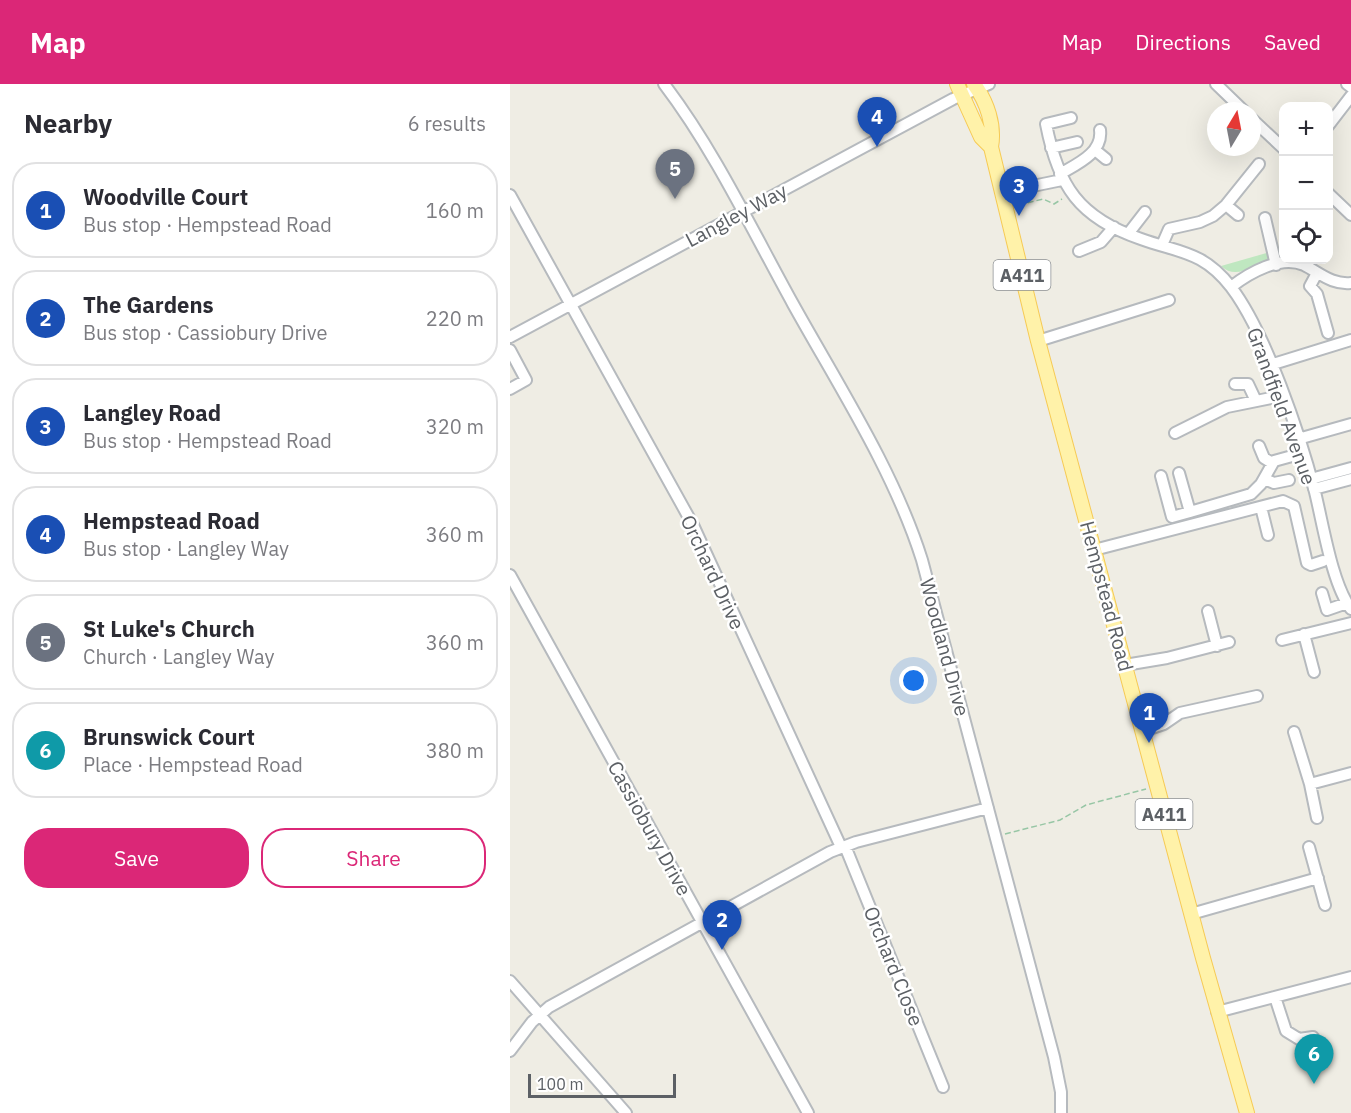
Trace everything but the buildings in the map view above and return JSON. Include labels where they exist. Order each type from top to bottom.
[{"type":"main road","name":"Hempstead Road","points":[[980,85],[993,133],[991,147],[1038,341],[1217,1012],[1247,1113]]},
{"type":"main road","name":"Hempstead Road","points":[[960,89],[981,137],[991,147]]},
{"type":"street","name":"Woodland Drive","points":[[664,84],[692,123],[882,465],[908,521],[922,560],[1054,1057],[1061,1092],[1061,1113]]},
{"type":"street","points":[[1216,84],[1235,102]]},
{"type":"street","points":[[1347,84],[1351,87]]},
{"type":"street","name":"Langley Way","points":[[510,338],[742,213],[960,89],[980,85]]},
{"type":"street","points":[[1333,121],[1351,96]]},
{"type":"street","name":"Grandfield Avenue","points":[[1071,118],[1046,124],[1061,177],[1072,194],[1091,213],[1114,227],[1128,234],[1184,250],[1204,260],[1231,287],[1246,312],[1270,365],[1304,453],[1337,577],[1349,606]]},
{"type":"street","points":[[1261,127],[1279,144]]},
{"type":"street","points":[[1028,187],[1061,177],[1095,150],[1101,141],[1100,130]]},
{"type":"street","points":[[1051,148],[1077,142]]},
{"type":"street","points":[[1095,150],[1106,159]]},
{"type":"street","points":[[1162,244],[1170,229],[1207,220],[1226,205],[1259,164]]},
{"type":"street","name":"Orchard Drive","points":[[510,195],[693,525],[843,846]]},
{"type":"street","points":[[1333,197],[1351,215]]},
{"type":"street","points":[[1226,205],[1238,215]]},
{"type":"street","points":[[1128,234],[1145,212]]},
{"type":"street","points":[[1265,218],[1276,265]]},
{"type":"street","points":[[1079,251],[1101,243],[1114,227]]},
{"type":"street","points":[[1231,287],[1252,272],[1293,262],[1335,282],[1351,283]]},
{"type":"street","points":[[1317,273],[1310,286],[1317,294],[1328,333]]},
{"type":"street","points":[[1038,341],[1169,300]]},
{"type":"street","points":[[1270,365],[1351,340]]},
{"type":"street","points":[[510,350],[526,380],[510,389]]},
{"type":"street","points":[[1235,384],[1248,384],[1256,400]]},
{"type":"street","points":[[1174,433],[1227,407],[1281,392]]},
{"type":"street","points":[[1298,439],[1351,424]]},
{"type":"street","points":[[1259,446],[1262,454],[1272,464]]},
{"type":"street","points":[[1161,476],[1172,517],[1245,498],[1257,490],[1272,464],[1304,453]]},
{"type":"street","points":[[1312,484],[1351,468]]},
{"type":"street","points":[[1179,472],[1190,512]]},
{"type":"street","points":[[1264,479],[1274,483],[1289,480]]},
{"type":"street","points":[[1312,484],[1351,479]]},
{"type":"street","points":[[1094,550],[1283,501],[1293,506],[1307,563],[1311,565],[1323,561]]},
{"type":"street","points":[[1261,507],[1268,535]]},
{"type":"street","name":"Cassiobury Drive","points":[[510,574],[808,1113]]},
{"type":"street","points":[[1322,593],[1327,610],[1349,606]]},
{"type":"street","points":[[1208,611],[1217,646]]},
{"type":"street","points":[[1282,640],[1351,623]]},
{"type":"street","points":[[1305,634],[1314,672]]},
{"type":"street","points":[[1125,665],[1229,642]]},
{"type":"street","points":[[1143,731],[1164,724],[1180,713],[1257,696]]},
{"type":"street","points":[[1294,732],[1310,784],[1317,818]]},
{"type":"street","points":[[1310,784],[1351,773]]},
{"type":"street","points":[[510,1051],[539,1014],[843,846],[988,808]]},
{"type":"street","name":"Orchard Close","points":[[843,846],[943,1087]]},
{"type":"street","points":[[1309,847],[1325,905]]},
{"type":"street","points":[[1191,914],[1318,878]]},
{"type":"street","points":[[1217,1012],[1351,977]]},
{"type":"street","points":[[510,981],[626,1113]]},
{"type":"street","points":[[1275,997],[1286,1031],[1299,1039],[1314,1037]]},
{"type":"path","points":[[1006,209],[1043,199],[1054,204],[1072,194]]},
{"type":"path","points":[[996,837],[1060,820],[1086,805],[1156,786]]},
{"type":"green space","points":[[1270,252],[1272,259],[1239,272],[1227,270],[1221,266]]},
{"type":"place","name":"Hempstead Road","points":[[877,147]]},
{"type":"place","name":"St Luke's Church","points":[[675,199]]},
{"type":"place","name":"Langley Road","points":[[1019,216]]},
{"type":"place","name":"Woodville Court","points":[[1149,743]]},
{"type":"place","name":"The Gardens","points":[[722,950]]},
{"type":"place","name":"Brunswick Court","points":[[1314,1084]]}]
